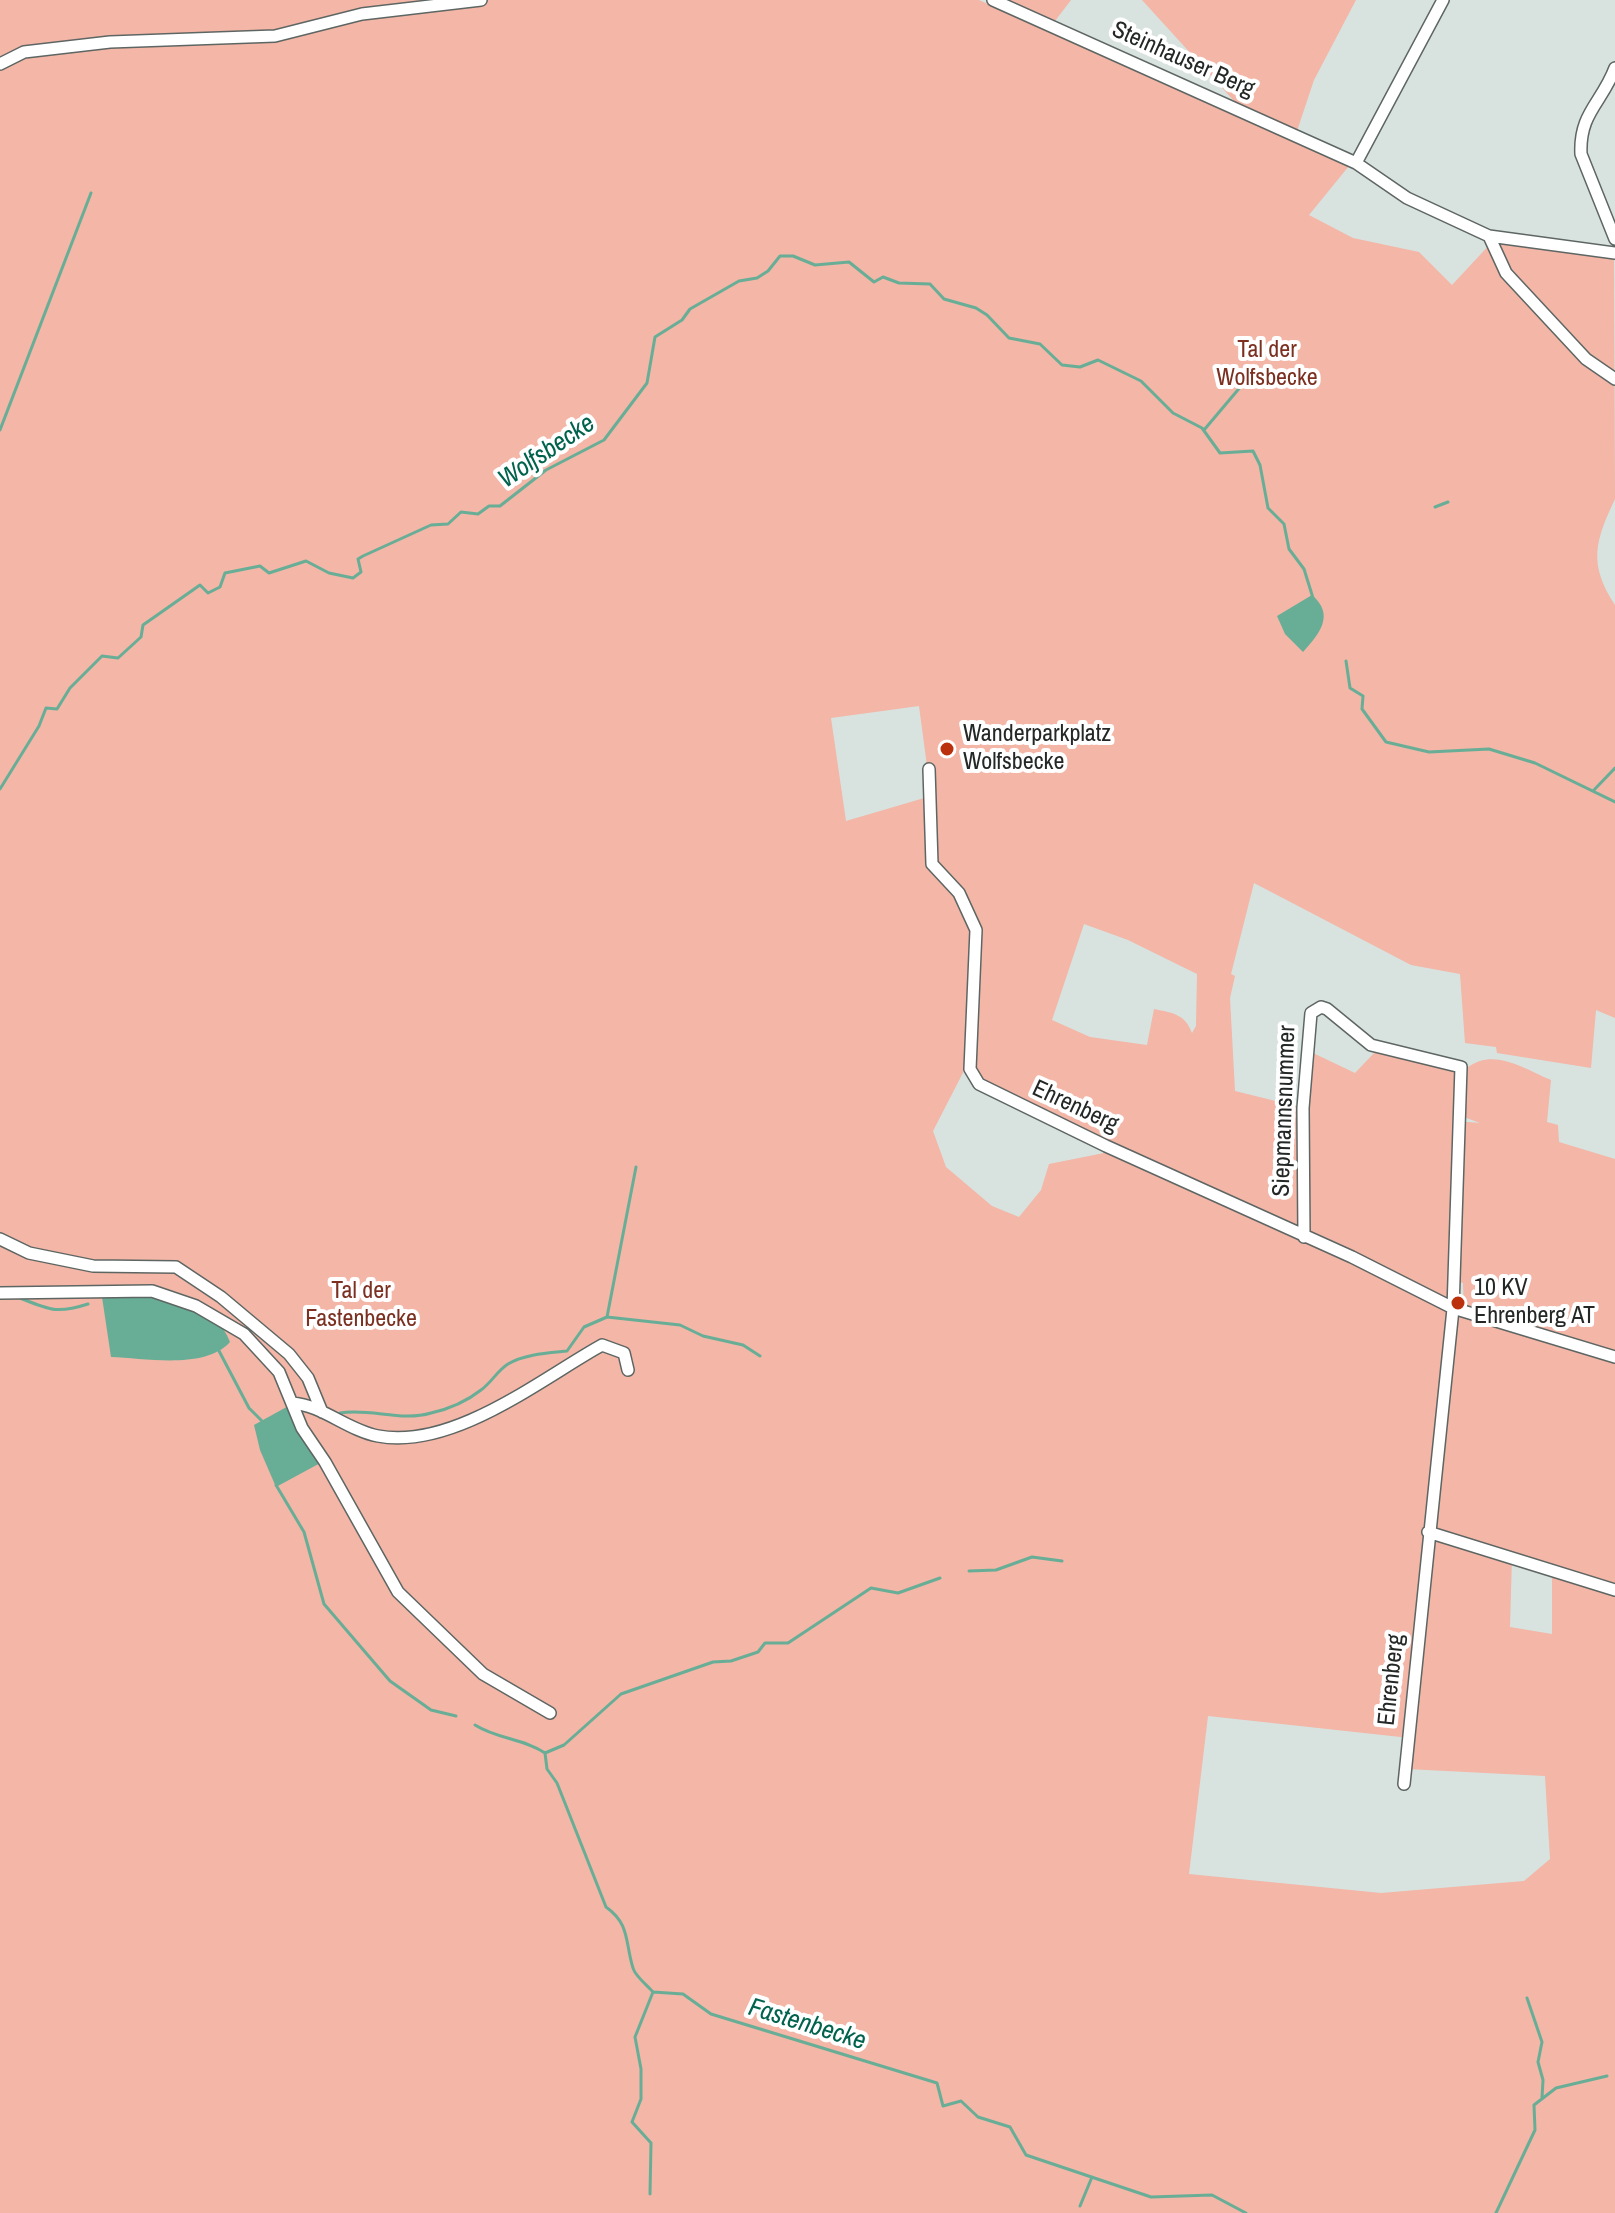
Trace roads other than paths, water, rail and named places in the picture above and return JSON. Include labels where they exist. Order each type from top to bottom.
[{"type":"street","points":[[0,64],[24,52],[110,42],[275,36],[362,14],[481,0]]},
{"type":"street","name":"Steinhauser Berg","points":[[993,0],[1356,163],[1407,198],[1489,236],[1615,253]]},
{"type":"street","points":[[1356,163],[1443,0]]},
{"type":"street","points":[[1615,68],[1612,86],[1585,117],[1580,142],[1581,154],[1615,239]]},
{"type":"street","points":[[1489,236],[1506,273],[1586,359],[1615,379]]},
{"type":"street","name":"Ehrenberg","points":[[929,769],[932,864],[959,893],[976,930],[970,1069],[979,1084],[1453,1308],[1615,1357]]},
{"type":"street","name":"Siepmannsnummer","points":[[1304,1237],[1303,1108],[1311,1013],[1321,1007],[1371,1045],[1461,1067],[1453,1308]]},
{"type":"street","points":[[0,1239],[29,1253],[93,1266],[176,1267],[221,1297],[289,1354],[308,1378],[322,1412]]},
{"type":"street","points":[[0,1293],[135,1289],[182,1299],[244,1334],[263,1351],[279,1372],[302,1428],[325,1462],[374,1556],[398,1592],[483,1674],[550,1713]]},
{"type":"street","name":"Ehrenberg","points":[[1404,1784],[1453,1308]]},
{"type":"street","points":[[292,1403],[378,1436],[407,1436],[455,1424],[519,1398],[602,1345],[624,1353],[628,1370]]},
{"type":"street","points":[[1428,1532],[1615,1590]]},
{"type":"waterway","points":[[0,430],[91,193]]},
{"type":"waterway","name":"Wolfsbecke","points":[[0,789],[39,726],[46,708],[57,709],[70,688],[102,656],[118,658],[141,637],[143,625],[200,585],[208,593],[220,587],[225,573],[260,566],[269,573],[306,561],[329,573],[353,578],[361,572],[358,559],[363,556],[431,525],[448,524],[461,512],[478,514],[489,506],[500,506],[546,470],[604,440],[647,383],[655,337],[682,320],[690,309],[739,281],[757,278],[768,271],[780,256],[793,256],[815,265],[849,262],[874,282],[883,277],[899,283],[930,284],[944,299],[976,308],[987,315],[1009,338],[1040,344],[1062,365],[1080,367],[1098,360],[1141,381],[1173,413],[1202,428],[1220,453],[1253,451],[1260,465],[1268,508],[1284,524],[1289,549],[1304,569],[1313,598]]},
{"type":"waterway","points":[[1255,375],[1264,372]]},
{"type":"waterway","points":[[1204,430],[1242,385]]},
{"type":"waterway","points":[[1435,507],[1448,502]]},
{"type":"waterway","points":[[1346,661],[1350,688],[1363,696],[1362,709],[1386,742],[1429,752],[1489,749],[1535,763],[1615,802]]},
{"type":"waterway","points":[[1593,791],[1615,768]]},
{"type":"waterway","points":[[340,1413],[408,1416],[438,1411],[476,1394],[504,1367],[515,1361],[537,1354],[567,1351],[584,1327],[607,1317],[636,1167]]},
{"type":"waterway","name":"Fastenbecke","points":[[20,1298],[54,1309],[88,1304]]},
{"type":"waterway","points":[[607,1317],[680,1325],[703,1336],[743,1345],[760,1356]]},
{"type":"waterway","name":"Fastenbecke","points":[[218,1349],[249,1408],[264,1423]]},
{"type":"waterway","name":"Fastenbecke","points":[[276,1485],[304,1532],[324,1604],[390,1681],[431,1710],[456,1716]]},
{"type":"waterway","points":[[969,1571],[996,1570],[1032,1557],[1062,1561]]},
{"type":"waterway","points":[[545,1753],[564,1745],[621,1694],[713,1662],[731,1661],[758,1652],[765,1643],[788,1643],[871,1588],[898,1593],[940,1578]]},
{"type":"waterway","name":"Fastenbecke","points":[[475,1725],[545,1753],[547,1769],[557,1783],[606,1907],[614,1913],[626,1934],[634,1971],[653,1992],[683,1994],[711,2014],[937,2083],[943,2106],[961,2101],[978,2117],[1010,2127],[1026,2155],[1151,2197],[1212,2195],[1246,2213]]},
{"type":"waterway","points":[[650,2194],[651,2143],[632,2122],[641,2099],[641,2069],[635,2037],[653,1992]]},
{"type":"waterway","points":[[1527,1998],[1542,2042],[1538,2062],[1543,2080],[1542,2098]]},
{"type":"waterway","points":[[1496,2213],[1535,2130],[1534,2105],[1556,2088],[1607,2076]]},
{"type":"waterway","points":[[1080,2206],[1092,2177]]},
{"type":"place","name":"Wanderparkplatz Wolfsbecke","points":[[947,749]]},
{"type":"place","name":"10 KV Ehrenberg AT","points":[[1458,1303]]},
{"type":"park label","name":"Tal der Wolfsbecke","points":[[1267,365]]},
{"type":"park label","name":"Tal der Fastenbecke","points":[[361,1306]]}]
